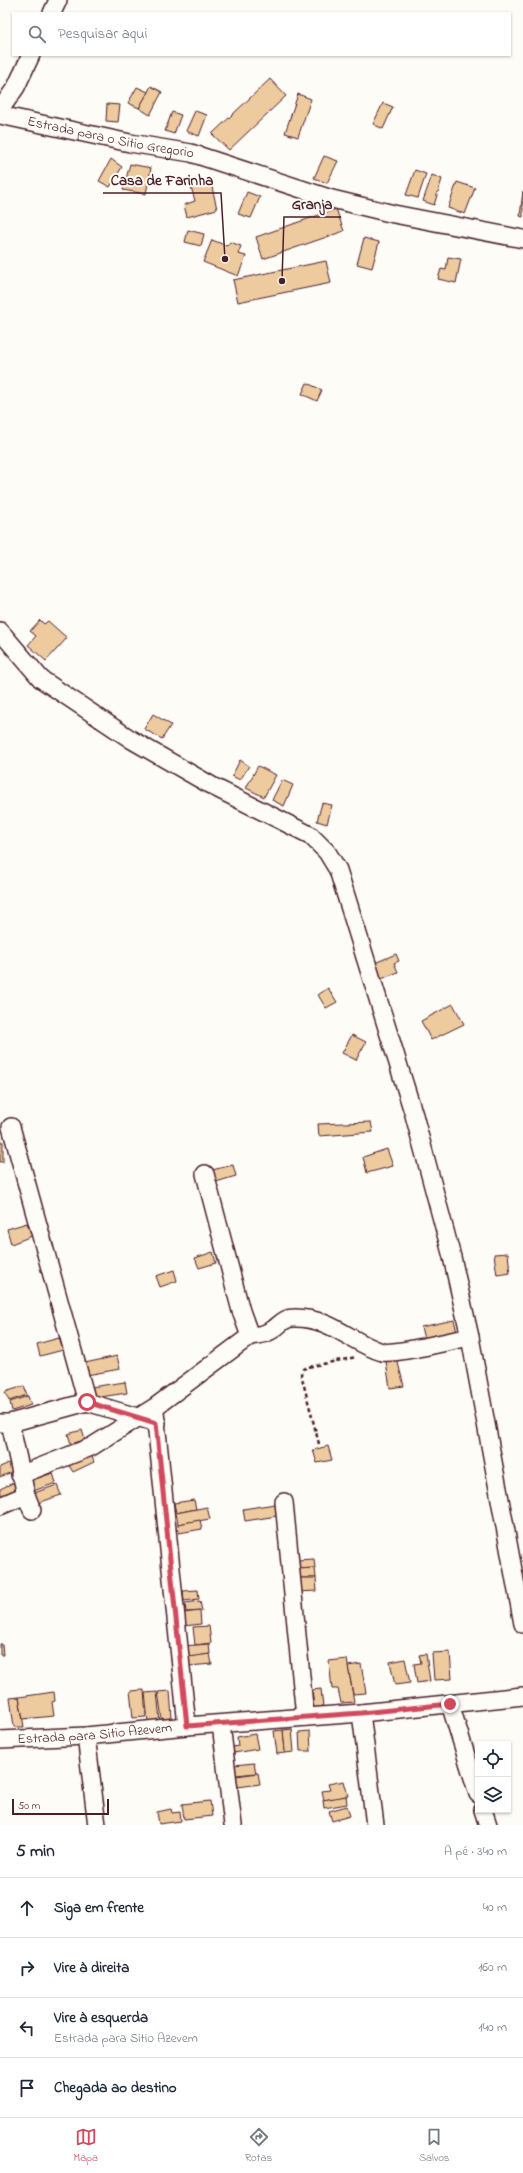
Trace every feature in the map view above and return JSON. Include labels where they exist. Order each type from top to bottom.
[{"type":"street","points":[[52,12],[58,0]]},
{"type":"street","points":[[0,110],[16,87],[31,56]]},
{"type":"street","name":"Estrada para o Sitio Gregorio","points":[[0,115],[130,143],[190,153],[332,199],[394,214],[523,239]]},
{"type":"street","points":[[0,631],[32,669],[53,687],[132,740],[214,787],[310,835],[332,860],[343,880],[414,1115],[452,1257],[470,1337],[523,1624]]},
{"type":"street","points":[[11,1127],[87,1402]]},
{"type":"street","points":[[205,1174],[241,1311],[250,1336]]},
{"type":"street","points":[[20,1475],[91,1447],[138,1418],[156,1415],[250,1336],[268,1333],[281,1321],[293,1318],[323,1324],[340,1330],[374,1349],[388,1352],[470,1337]]},
{"type":"street","points":[[0,1506],[29,1503],[5,1423],[87,1402],[138,1418]]},
{"type":"street","points":[[156,1415],[187,1726]]},
{"type":"street","points":[[284,1502],[305,1717]]},
{"type":"street","name":"Estrada para Sitio Azevem","points":[[0,1740],[86,1736],[187,1726],[361,1713],[523,1696]]},
{"type":"street","points":[[450,1704],[475,1784]]},
{"type":"street","points":[[361,1713],[375,1825]]},
{"type":"street","points":[[221,1724],[233,1825]]},
{"type":"street","points":[[86,1736],[97,1825]]},
{"type":"street","points":[[484,1813],[488,1825]]},
{"type":"path","points":[[319,1444],[301,1374],[308,1367],[360,1356]]},
{"type":"building","points":[[270,79],[286,96],[229,150],[212,134]]},
{"type":"building","points":[[151,86],[162,92],[150,115],[139,108]]},
{"type":"building","points":[[137,87],[148,92],[139,108],[128,103]]},
{"type":"building","points":[[298,94],[311,99],[298,137],[285,133]]},
{"type":"building","points":[[383,103],[393,107],[383,129],[373,124]]},
{"type":"building","points":[[107,104],[120,105],[118,122],[106,121]]},
{"type":"building","points":[[195,111],[207,115],[199,136],[186,131]]},
{"type":"building","points":[[172,112],[181,115],[174,134],[165,131]]},
{"type":"building","points":[[324,156],[338,161],[327,183],[314,178]]},
{"type":"building","points":[[111,159],[122,167],[110,187],[99,181]]},
{"type":"building","points":[[130,164],[151,168],[146,194],[123,190]]},
{"type":"building","points":[[415,170],[426,174],[418,198],[406,195]]},
{"type":"building","points":[[432,175],[442,179],[434,205],[423,201]]},
{"type":"building","points":[[210,178],[217,209],[187,217],[184,205],[195,201],[190,183]]},
{"type":"building","points":[[457,182],[475,188],[465,214],[448,208]]},
{"type":"building","points":[[523,191],[523,217],[520,216]]},
{"type":"building","points":[[247,192],[260,197],[251,218],[238,214]]},
{"type":"building","points":[[336,209],[344,231],[263,259],[256,237]]},
{"type":"building","points":[[188,230],[204,234],[201,246],[185,242]]},
{"type":"building","points":[[364,238],[379,242],[372,268],[357,264]]},
{"type":"building","points":[[212,240],[227,246],[230,242],[241,246],[238,254],[246,256],[238,276],[203,262]]},
{"type":"building","points":[[448,257],[461,259],[456,283],[438,279],[441,269],[446,270]]},
{"type":"building","points":[[326,261],[331,283],[238,302],[233,280]]},
{"type":"building","points":[[307,383],[322,390],[317,401],[302,394]]},
{"type":"building","points":[[40,620],[44,624],[48,621],[67,638],[46,661],[28,645],[36,636],[30,631]]},
{"type":"building","points":[[153,714],[171,725],[162,739],[144,729]]},
{"type":"building","points":[[240,760],[249,766],[240,780],[232,776]]},
{"type":"building","points":[[258,766],[276,775],[264,797],[246,788]]},
{"type":"building","points":[[282,780],[293,785],[284,806],[272,800]]},
{"type":"building","points":[[322,803],[332,805],[327,824],[317,821]]},
{"type":"building","points":[[396,954],[399,961],[394,963],[398,972],[377,981],[370,965]]},
{"type":"building","points":[[328,988],[337,1002],[326,1008],[318,995]]},
{"type":"building","points":[[453,1004],[464,1024],[431,1040],[421,1021]]},
{"type":"building","points":[[352,1035],[366,1042],[356,1060],[342,1053]]},
{"type":"building","points":[[371,1122],[373,1132],[319,1136],[318,1124]]},
{"type":"building","points":[[0,1142],[3,1142],[3,1162],[0,1162]]},
{"type":"building","points":[[387,1149],[393,1166],[367,1173],[363,1157]]},
{"type":"building","points":[[233,1165],[236,1176],[216,1182],[212,1170]]},
{"type":"building","points":[[27,1223],[32,1236],[11,1244],[7,1229]]},
{"type":"building","points":[[213,1252],[216,1263],[199,1268],[195,1258]]},
{"type":"building","points":[[508,1253],[510,1273],[497,1275],[494,1254]]},
{"type":"building","points":[[174,1270],[177,1281],[160,1287],[156,1276]]},
{"type":"building","points":[[454,1320],[457,1332],[424,1339],[421,1327]]},
{"type":"building","points":[[59,1338],[63,1350],[40,1356],[37,1344]]},
{"type":"building","points":[[117,1356],[120,1369],[87,1375],[85,1363]]},
{"type":"building","points":[[397,1359],[404,1386],[390,1388],[386,1362]]},
{"type":"building","points":[[125,1382],[127,1393],[93,1398],[91,1387]]},
{"type":"building","points":[[24,1386],[27,1395],[9,1401],[5,1392]]},
{"type":"building","points":[[28,1396],[31,1405],[12,1411],[10,1402]]},
{"type":"building","points":[[82,1430],[85,1440],[71,1444],[68,1434]]},
{"type":"building","points":[[328,1446],[332,1460],[317,1463],[313,1450]]},
{"type":"building","points":[[91,1454],[94,1462],[73,1472],[68,1464]]},
{"type":"building","points":[[9,1463],[12,1472],[0,1477],[0,1467]]},
{"type":"building","points":[[53,1473],[56,1483],[33,1491],[29,1481]]},
{"type":"building","points":[[15,1482],[19,1491],[2,1498],[0,1489]]},
{"type":"building","points":[[57,1485],[61,1495],[38,1503],[34,1493]]},
{"type":"building","points":[[194,1500],[196,1509],[176,1513],[174,1503]]},
{"type":"building","points":[[275,1504],[277,1516],[245,1521],[243,1509]]},
{"type":"building","points":[[207,1507],[210,1519],[178,1524],[176,1513]]},
{"type":"building","points":[[200,1520],[202,1529],[179,1533],[178,1524]]},
{"type":"building","points":[[314,1559],[315,1568],[297,1569],[296,1560]]},
{"type":"building","points":[[315,1568],[316,1578],[297,1578],[297,1569]]},
{"type":"building","points":[[297,1578],[316,1578],[317,1591],[298,1592]]},
{"type":"building","points":[[198,1590],[199,1599],[184,1601],[183,1591]]},
{"type":"building","points":[[200,1601],[202,1611],[186,1612],[185,1603]]},
{"type":"building","points":[[200,1611],[201,1624],[184,1626],[183,1613]]},
{"type":"building","points":[[209,1626],[211,1643],[195,1645],[193,1627]]},
{"type":"building","points":[[0,1644],[2,1644],[3,1655],[0,1655]]},
{"type":"building","points":[[209,1644],[210,1654],[185,1658],[183,1646]]},
{"type":"building","points":[[450,1652],[452,1679],[434,1680],[432,1653]]},
{"type":"building","points":[[210,1654],[212,1664],[189,1666],[188,1657]]},
{"type":"building","points":[[426,1654],[430,1681],[417,1683],[414,1664],[421,1663],[419,1655]]},
{"type":"building","points":[[347,1659],[354,1702],[341,1703],[338,1689],[332,1689],[329,1661]]},
{"type":"building","points":[[405,1659],[410,1683],[395,1685],[390,1662]]},
{"type":"building","points":[[361,1664],[366,1693],[353,1694],[348,1666]]},
{"type":"building","points":[[321,1689],[323,1707],[314,1708],[312,1690]]},
{"type":"building","points":[[144,1690],[146,1717],[133,1718],[130,1691]]},
{"type":"building","points":[[170,1691],[172,1718],[162,1719],[158,1692]]},
{"type":"building","points":[[54,1692],[55,1701],[52,1702],[54,1716],[23,1719],[19,1697]]},
{"type":"building","points":[[157,1692],[160,1721],[148,1722],[145,1693]]},
{"type":"building","points":[[19,1697],[24,1727],[14,1727],[10,1698]]},
{"type":"building","points":[[292,1729],[294,1752],[285,1753],[283,1730]]},
{"type":"building","points":[[283,1730],[285,1753],[277,1754],[274,1731]]},
{"type":"building","points":[[310,1731],[311,1751],[300,1751],[299,1732]]},
{"type":"building","points":[[255,1734],[258,1749],[234,1753],[233,1747],[238,1746],[237,1737]]},
{"type":"building","points":[[254,1763],[256,1773],[236,1775],[234,1765]]},
{"type":"building","points":[[258,1773],[260,1784],[238,1787],[236,1776]]},
{"type":"building","points":[[344,1781],[348,1796],[324,1800],[322,1791],[330,1790],[328,1784]]},
{"type":"building","points":[[346,1796],[347,1804],[324,1808],[323,1800]]},
{"type":"building","points":[[210,1801],[212,1816],[184,1819],[182,1804]]},
{"type":"building","points":[[347,1806],[350,1816],[332,1821],[329,1811]]},
{"type":"building","points":[[171,1809],[172,1813],[180,1812],[181,1821],[159,1824],[157,1812]]},
{"type":"place","name":"Casa de Farinha","points":[[225,259]]},
{"type":"place","name":"Granja","points":[[282,281]]},
{"type":"route","points":[[87,1402],[156,1423],[187,1726],[361,1713],[450,1704]]}]
